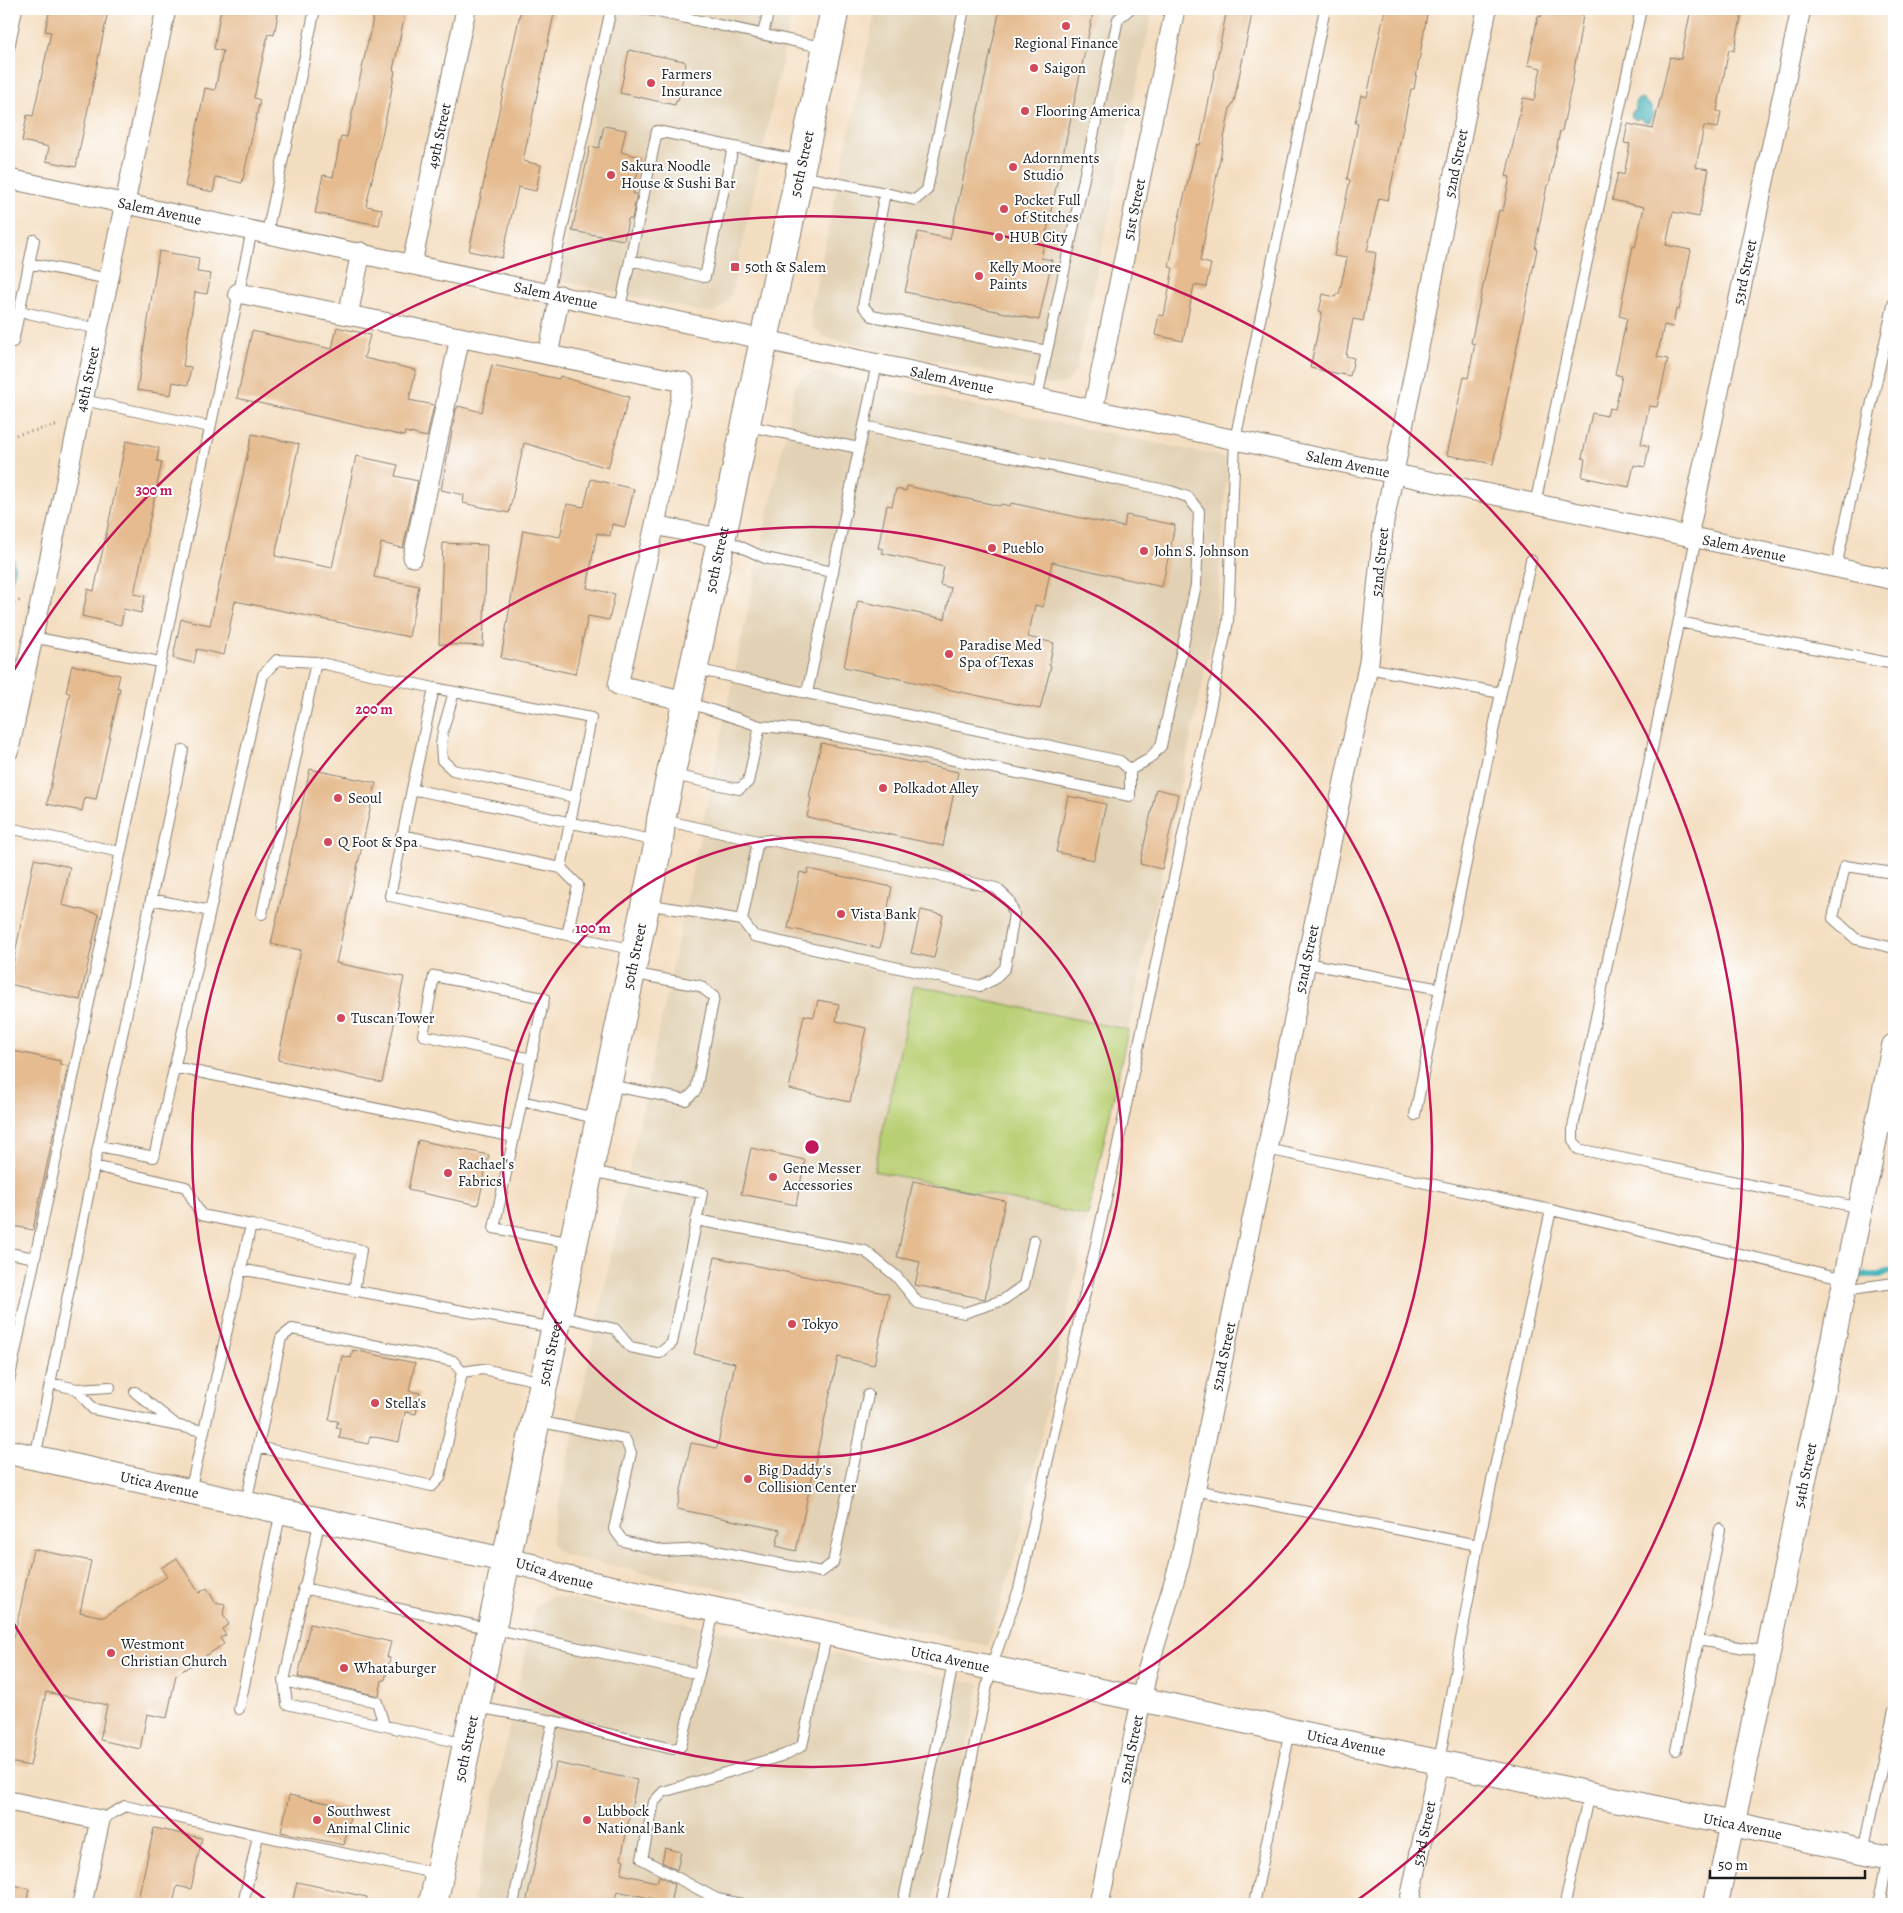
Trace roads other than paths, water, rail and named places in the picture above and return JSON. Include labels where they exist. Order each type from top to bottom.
[{"type":"main road","name":"50th Street","points":[[433,1904],[673,775],[686,701],[695,669],[723,539],[835,9]]},
{"type":"street","name":"48th Street","points":[[9,750],[166,9]]},
{"type":"street","name":"49th Street","points":[[412,263],[466,9]]},
{"type":"street","name":"51st Street","points":[[1092,410],[1176,9]]},
{"type":"street","name":"52nd Street","points":[[1099,1904],[1147,1672],[1179,1565],[1368,668],[1384,522],[1487,9]]},
{"type":"street","name":"53rd Street","points":[[1692,537],[1801,9]]},
{"type":"street","name":"Salem Avenue","points":[[9,179],[361,252],[1092,410],[1894,580]]},
{"type":"street","points":[[348,315],[361,252]]},
{"type":"street","points":[[238,293],[684,382],[655,525],[618,685],[686,701]]},
{"type":"street","points":[[548,355],[554,294]]},
{"type":"street","points":[[413,557],[460,337]]},
{"type":"street","points":[[655,525],[723,539]]},
{"type":"street","name":"54th Street","points":[[1716,1904],[1894,1046]]},
{"type":"street","name":"Utica Avenue","points":[[9,1452],[506,1560],[532,1566],[560,1577],[1891,1857]]},
{"type":"street","name":"53rd Street","points":[[1409,1904],[1439,1762]]},
{"type":"street","points":[[9,1801],[100,1820],[82,1904]]},
{"type":"lane","points":[[9,48],[17,9]]},
{"type":"lane","points":[[9,1381],[238,293],[260,232],[315,9]]},
{"type":"lane","points":[[554,294],[611,9]]},
{"type":"lane","points":[[644,9],[827,48]]},
{"type":"lane","points":[[763,34],[769,9]]},
{"type":"lane","points":[[620,308],[657,131],[733,147],[885,193],[915,200],[927,190],[964,9]]},
{"type":"lane","points":[[1037,398],[1118,20],[1130,9]]},
{"type":"lane","points":[[941,1904],[992,1667],[1019,1589],[1111,1177],[1228,622],[1234,440],[1325,9]]},
{"type":"lane","points":[[1535,504],[1641,9]]},
{"type":"lane","points":[[630,260],[705,277],[733,147]]},
{"type":"lane","points":[[885,193],[863,306],[872,316],[1047,351]]},
{"type":"lane","points":[[14,342],[34,240]]},
{"type":"lane","points":[[29,263],[109,279]]},
{"type":"lane","points":[[1836,567],[1894,301]]},
{"type":"lane","points":[[19,311],[98,329]]},
{"type":"lane","points":[[807,693],[878,363]]},
{"type":"lane","points":[[83,400],[210,427]]},
{"type":"lane","points":[[747,425],[860,448]]},
{"type":"lane","points":[[864,426],[1170,491],[1188,497],[1199,511],[1196,585],[1161,746],[1149,759],[1130,770]]},
{"type":"lane","points":[[1692,537],[1679,622],[1573,1127],[1573,1140],[1578,1149],[1860,1208]]},
{"type":"lane","points":[[723,539],[765,558],[833,572]]},
{"type":"lane","points":[[1415,1114],[1501,693],[1531,560]]},
{"type":"lane","points":[[1679,622],[1894,664]]},
{"type":"lane","points":[[32,637],[160,662]]},
{"type":"lane","points":[[99,1146],[154,1157],[263,675],[277,660],[316,662],[434,688],[591,718],[561,868]]},
{"type":"lane","points":[[262,914],[316,662]]},
{"type":"lane","points":[[1368,668],[1501,693]]},
{"type":"lane","points":[[686,701],[760,726],[807,730],[1130,796],[1130,770],[1120,761],[695,669]]},
{"type":"lane","points":[[434,688],[401,835],[390,896],[567,936],[700,986],[714,997],[696,1090],[686,1100],[607,1084]]},
{"type":"lane","points":[[454,692],[441,745],[442,760],[453,770],[574,797]]},
{"type":"lane","points":[[673,775],[738,789],[748,782],[760,726]]},
{"type":"lane","points":[[35,1458],[94,1166],[183,750]]},
{"type":"lane","points":[[412,789],[570,822],[758,841],[770,840],[996,888],[1009,900],[1014,914],[1005,968],[994,980],[980,986],[754,936],[742,920],[645,904]]},
{"type":"lane","points":[[9,828],[120,852]]},
{"type":"lane","points":[[401,835],[561,868],[578,886],[567,936]]},
{"type":"lane","points":[[742,920],[758,841]]},
{"type":"lane","points":[[1894,873],[1845,866],[1833,918],[1856,939],[1894,948]]},
{"type":"lane","points":[[151,899],[210,911]]},
{"type":"lane","points":[[1306,963],[1440,990]]},
{"type":"lane","points":[[531,1059],[423,1035],[434,976],[544,998],[531,1059],[522,1101],[494,1228],[573,1244]]},
{"type":"lane","points":[[174,1067],[514,1137]]},
{"type":"lane","points":[[522,1101],[600,1119]]},
{"type":"lane","points":[[1267,1149],[1551,1210],[1845,1285],[1894,1283]]},
{"type":"lane","points":[[94,1166],[186,1188],[201,1216],[361,1250],[354,1291]]},
{"type":"lane","points":[[240,1269],[354,1291],[615,1329],[630,1347],[660,1353],[672,1342],[702,1193],[589,1171]]},
{"type":"lane","points":[[1439,1762],[1478,1545],[1551,1210]]},
{"type":"lane","points":[[696,1220],[865,1251],[896,1276],[918,1303],[964,1313],[1002,1300],[1024,1285],[1034,1240]]},
{"type":"lane","points":[[190,1492],[250,1225]]},
{"type":"lane","points":[[9,1253],[35,1258]]},
{"type":"lane","points":[[246,1503],[281,1338],[292,1330],[453,1362],[462,1372]]},
{"type":"lane","points":[[462,1372],[483,1369],[544,1382]]},
{"type":"lane","points":[[258,1447],[432,1486],[440,1478],[462,1372]]},
{"type":"lane","points":[[50,1383],[76,1389],[110,1387]]},
{"type":"lane","points":[[76,1389],[93,1409],[204,1431]]},
{"type":"lane","points":[[134,1392],[177,1426]]},
{"type":"lane","points":[[536,1421],[625,1439],[631,1452],[614,1529],[622,1541],[664,1551],[706,1549],[821,1572],[833,1563],[868,1395]]},
{"type":"lane","points":[[1195,1490],[1478,1545]]},
{"type":"lane","points":[[239,1709],[280,1511]]},
{"type":"lane","points":[[320,1520],[284,1680],[287,1704],[467,1744]]},
{"type":"lane","points":[[1676,1750],[1720,1528]]},
{"type":"lane","points":[[304,1588],[699,1674]]},
{"type":"lane","points":[[475,1706],[553,1721],[673,1749],[681,1746],[715,1609]]},
{"type":"lane","points":[[742,1904],[717,1899],[642,1860],[654,1802],[663,1792],[784,1755],[802,1746],[827,1632]]},
{"type":"lane","points":[[1698,1640],[1768,1652]]},
{"type":"lane","points":[[903,1904],[954,1659]]},
{"type":"lane","points":[[284,1680],[377,1702],[384,1725]]},
{"type":"lane","points":[[1863,1851],[1894,1710]]},
{"type":"lane","points":[[513,1904],[553,1721]]},
{"type":"lane","points":[[1254,1904],[1290,1730]]},
{"type":"lane","points":[[1565,1904],[1589,1793]]},
{"type":"lane","points":[[100,1820],[125,1806],[440,1874]]},
{"type":"lane","points":[[243,1904],[258,1836]]},
{"type":"lane","points":[[1878,1904],[1891,1857]]},
{"type":"water","points":[[1638,99],[1642,99],[1652,107],[1653,116],[1650,122],[1644,122],[1640,118],[1636,120],[1631,117],[1632,111],[1636,109],[1635,102]]},
{"type":"water","points":[[9,555],[12,556],[14,570],[13,578],[9,584]]},
{"type":"waterway","points":[[1862,1275],[1880,1275],[1894,1269]]},
{"type":"place","name":"Regional Finance","points":[[1066,26]]},
{"type":"place","name":"Saigon","points":[[1034,68]]},
{"type":"place","name":"Farmers Insurance","points":[[651,83]]},
{"type":"place","name":"Flooring America","points":[[1025,111]]},
{"type":"place","name":"Adornments Studio","points":[[1013,167]]},
{"type":"place","name":"Sakura Noodle House & Sushi Bar","points":[[611,175]]},
{"type":"place","name":"Pocket Full of Stitches","points":[[1004,209]]},
{"type":"place","name":"HUB City","points":[[999,237]]},
{"type":"place","name":"50th & Salem","points":[[735,267]]},
{"type":"place","name":"Kelly Moore Paints","points":[[979,276]]},
{"type":"place","name":"Pueblo","points":[[992,548]]},
{"type":"place","name":"John S. Johnson","points":[[1144,551]]},
{"type":"place","name":"Paradise Med Spa of Texas","points":[[949,654]]},
{"type":"place","name":"Polkadot Alley","points":[[883,788]]},
{"type":"place","name":"Seoul","points":[[338,798]]},
{"type":"place","name":"Q Foot & Spa","points":[[328,842]]},
{"type":"place","name":"Vista Bank","points":[[841,914]]},
{"type":"place","name":"Tuscan Tower","points":[[341,1018]]},
{"type":"place","name":"Rachael's Fabrics","points":[[448,1173]]},
{"type":"place","name":"Gene Messer Accessories","points":[[773,1177]]},
{"type":"place","name":"Tokyo","points":[[792,1324]]},
{"type":"place","name":"Stella's","points":[[375,1403]]},
{"type":"place","name":"Big Daddy's Collision Center","points":[[748,1479]]},
{"type":"place","name":"Westmont Christian Church","points":[[111,1653]]},
{"type":"place","name":"Whataburger","points":[[344,1668]]},
{"type":"place","name":"Southwest Animal Clinic","points":[[317,1820]]},
{"type":"place","name":"Lubbock National Bank","points":[[587,1820]]}]
